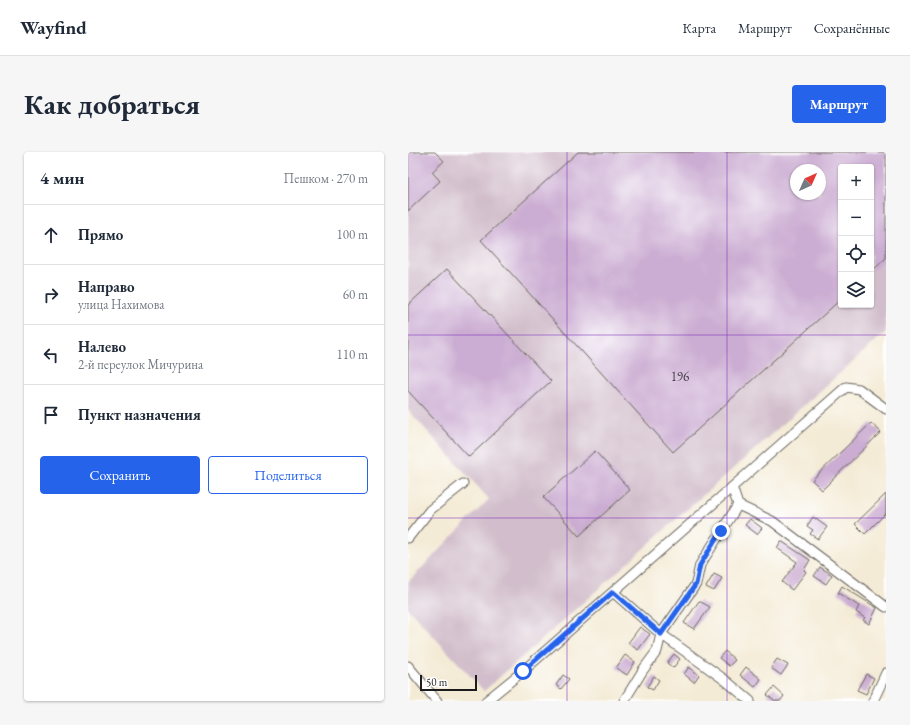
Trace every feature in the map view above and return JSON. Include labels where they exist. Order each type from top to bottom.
[{"type":"street","points":[[486,701],[523,671],[846,387],[859,388],[886,409]]},
{"type":"street","points":[[872,397],[886,400]]},
{"type":"street","points":[[408,538],[430,510],[463,484]]},
{"type":"street","points":[[732,487],[738,506],[772,521],[886,607]]},
{"type":"street","points":[[624,701],[643,670],[657,651],[661,634],[696,584],[700,565],[738,506]]},
{"type":"street","points":[[613,592],[661,634],[750,701]]},
{"type":"street","points":[[408,666],[437,701]]},
{"type":"street","points":[[873,701],[886,674]]},
{"type":"shaded area","points":[[408,152],[886,152],[886,332],[484,691],[408,609],[408,582],[489,499],[408,410]]},
{"type":"building","points":[[408,152],[435,152],[444,161],[432,172],[440,181],[408,211]]},
{"type":"building","points":[[578,152],[886,152],[886,258],[874,269],[874,164],[838,164],[838,302],[673,452],[481,240]]},
{"type":"building","points":[[447,269],[551,381],[469,457],[408,391],[408,305]]},
{"type":"building","points":[[871,423],[881,432],[822,490],[812,480]]},
{"type":"building","points":[[595,451],[630,490],[579,536],[543,497]]},
{"type":"building","points":[[886,494],[886,513],[865,534],[855,524]]},
{"type":"building","points":[[813,517],[827,527],[818,539],[810,534],[813,530],[807,526]]},
{"type":"building","points":[[750,519],[762,528],[757,534],[745,525]]},
{"type":"building","points":[[781,541],[810,560],[804,570],[806,572],[792,590],[782,582],[797,562],[777,548]]},
{"type":"building","points":[[820,567],[832,575],[826,584],[814,576]]},
{"type":"building","points":[[714,574],[722,578],[714,591],[706,587]]},
{"type":"building","points":[[842,586],[877,608],[869,624],[863,620],[865,618],[856,612],[859,606],[838,593]]},
{"type":"building","points":[[699,601],[710,607],[694,629],[684,623]]},
{"type":"building","points":[[640,627],[650,634],[638,650],[628,643]]},
{"type":"building","points":[[725,651],[735,660],[729,666],[719,658]]},
{"type":"building","points":[[674,654],[680,659],[673,668],[667,663]]},
{"type":"building","points":[[625,655],[635,662],[627,675],[616,668]]},
{"type":"building","points":[[777,659],[788,665],[781,675],[771,668]]},
{"type":"building","points":[[689,667],[699,675],[694,682],[684,674]]},
{"type":"building","points":[[746,667],[761,679],[755,687],[740,675]]},
{"type":"building","points":[[866,674],[874,678],[866,694],[857,690]]},
{"type":"building","points":[[563,675],[569,679],[561,689],[556,685]]},
{"type":"building","points":[[654,676],[659,680],[653,690],[647,687]]},
{"type":"building","points":[[774,687],[784,696],[780,701],[775,701],[767,695]]},
{"type":"route","points":[[523,671],[613,592],[661,634],[676,615],[696,584],[700,565],[721,531]]}]
